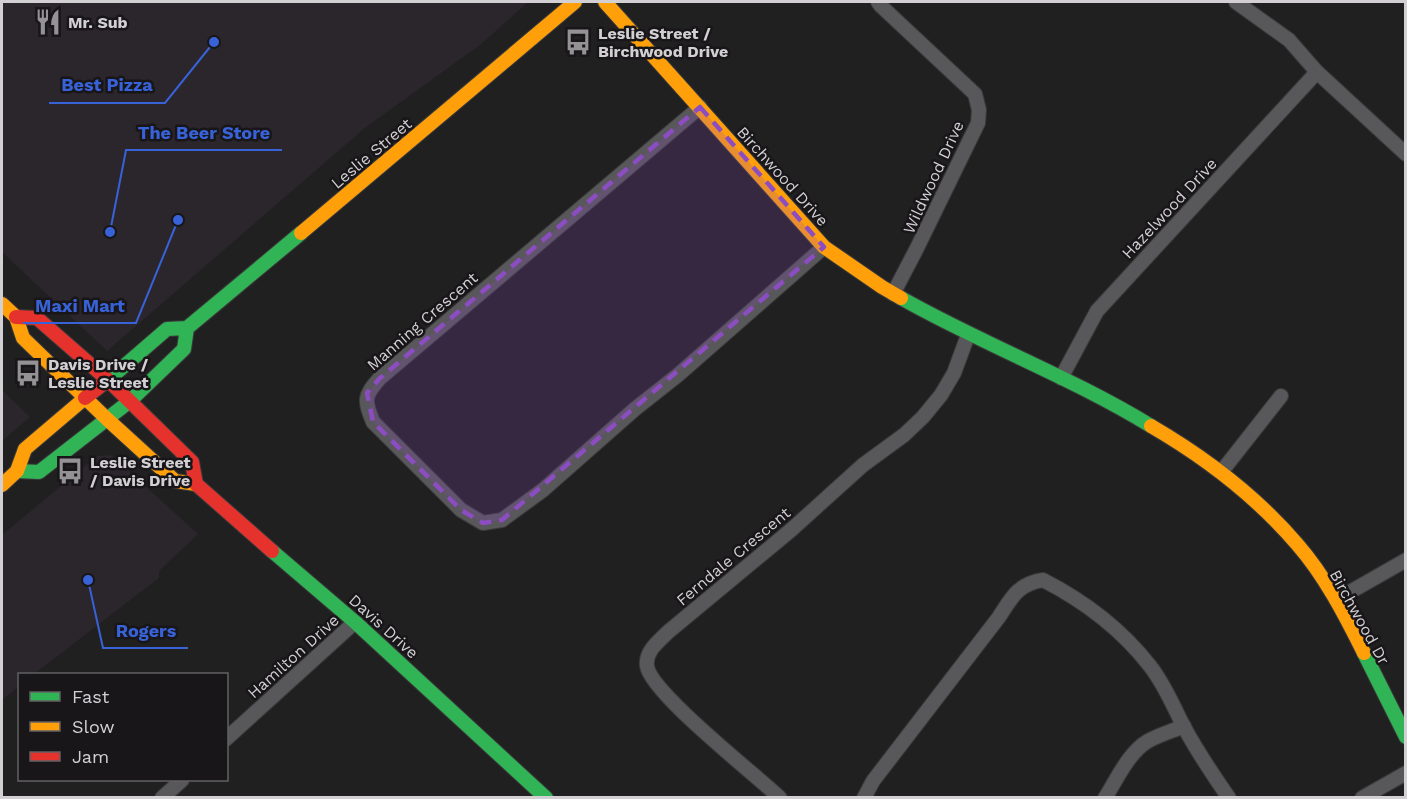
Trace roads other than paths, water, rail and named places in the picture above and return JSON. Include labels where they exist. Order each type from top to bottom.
[{"type":"main road","name":"Leslie Street","points":[[2,484],[17,471],[25,448],[167,329],[187,328],[575,2]]},
{"type":"main road","name":"Birchwood Drive","points":[[605,2],[824,247],[856,272],[968,335]]},
{"type":"main road","name":"Davis Drive","points":[[2,304],[16,317],[23,338],[175,481],[196,484],[355,622],[546,798]]},
{"type":"main road","name":"Davis Drive","points":[[16,317],[37,318],[108,380],[192,462],[196,484]]},
{"type":"main road","points":[[17,471],[39,472],[130,401],[184,349],[187,328]]},
{"type":"main road","points":[[968,335],[1128,411],[1174,438],[1222,471]]},
{"type":"main road","name":"Birchwood Dr","points":[[1222,471],[1260,502],[1298,544],[1336,600],[1406,737]]},
{"type":"street","name":"Wildwood Drive","points":[[878,2],[975,94],[979,110],[978,123],[893,294]]},
{"type":"street","points":[[1236,2],[1288,40],[1317,72],[1406,154]]},
{"type":"street","name":"Hazelwood Drive","points":[[1061,378],[1097,311],[1317,72]]},
{"type":"street","name":"Manning Crescent","points":[[700,107],[379,379],[367,393],[366,405],[373,422],[461,510],[483,523],[502,520],[543,490],[824,247]]},
{"type":"street","name":"Ferndale Crescent","points":[[780,798],[681,710],[652,679],[646,664],[651,650],[668,632],[791,530],[863,465],[904,435],[923,417],[941,395],[954,372],[968,335]]},
{"type":"street","points":[[1222,471],[1281,396]]},
{"type":"street","points":[[1336,600],[1406,560]]},
{"type":"street","points":[[864,798],[873,781],[999,617],[1014,594],[1030,582],[1043,580],[1057,587],[1118,630],[1151,667],[1228,798]]},
{"type":"street","name":"Hamilton Drive","points":[[228,737],[355,622]]},
{"type":"street","points":[[1105,798],[1127,763],[1147,741],[1184,726]]},
{"type":"street","points":[[1362,798],[1406,774]]},
{"type":"street","points":[[162,798],[181,781]]},
{"type":"place","name":"Mr. Sub","points":[[48,22]]},
{"type":"place","name":"Best Pizza","points":[[214,42]]},
{"type":"place","name":"Leslie Street / Birchwood Drive","points":[[578,42]]},
{"type":"place","name":"Maxi Mart","points":[[178,220]]},
{"type":"place","name":"The Beer Store","points":[[110,232]]},
{"type":"place","name":"Davis Drive / Leslie Street","points":[[28,373]]},
{"type":"place","name":"Leslie Street / Davis Drive","points":[[70,471]]},
{"type":"place","name":"Rogers","points":[[88,580]]}]
